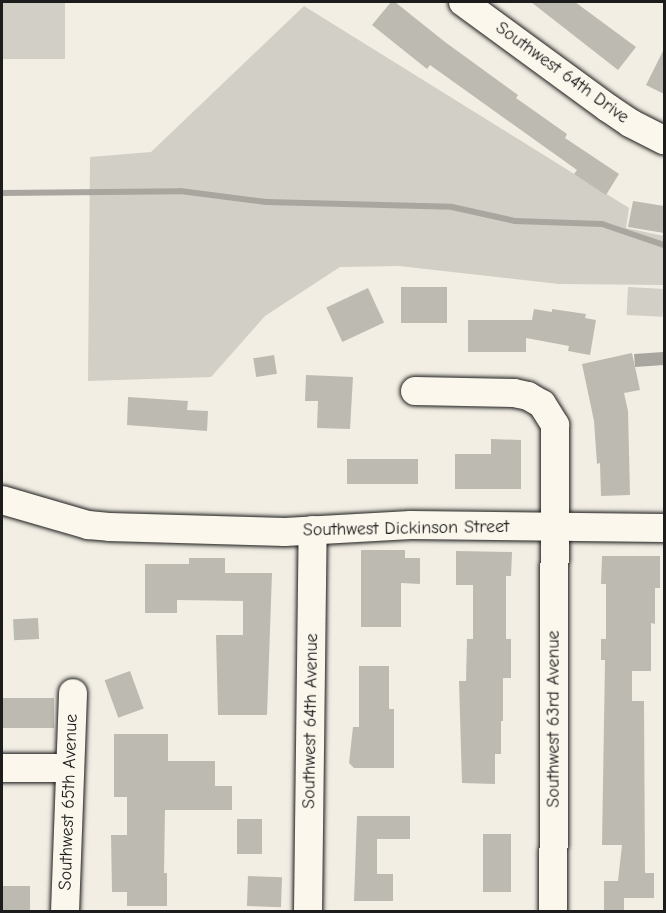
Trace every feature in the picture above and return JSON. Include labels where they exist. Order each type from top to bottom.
[{"type":"street","name":"Southwest 64th Drive","points":[[463,2],[608,108],[630,123],[664,140]]},
{"type":"street","name":"Southwest 63rd Avenue","points":[[415,391],[514,393],[528,396],[542,404],[555,426],[553,912]]},
{"type":"street","name":"Southwest Dickinson Street","points":[[2,500],[88,525],[313,530],[411,525],[664,528]]},
{"type":"street","name":"Southwest 64th Avenue","points":[[308,912],[313,530]]},
{"type":"street","name":"Southwest 65th Avenue","points":[[65,912],[73,693]]},
{"type":"street","points":[[2,768],[70,768]]},
{"type":"shaded area","points":[[2,2],[65,2],[65,59],[2,59]]},
{"type":"shaded area","points":[[304,6],[629,208],[626,228],[664,236],[664,285],[559,284],[399,266],[340,267],[265,316],[211,377],[88,381],[90,157],[151,152]]},
{"type":"shaded area","points":[[628,287],[664,289],[662,317],[627,315]]},
{"type":"shaded area","points":[[663,352],[664,365],[635,367],[634,354]]},
{"type":"building","points":[[391,2],[395,2],[518,95],[516,98],[567,134],[565,138],[619,174],[606,195],[574,174],[577,170],[430,65],[427,69],[372,25]]},
{"type":"building","points":[[531,2],[575,2],[636,47],[618,70]]},
{"type":"building","points":[[664,49],[664,94],[646,85]]},
{"type":"building","points":[[633,201],[664,206],[664,233],[628,227]]},
{"type":"building","points":[[401,287],[447,287],[447,323],[401,323]]},
{"type":"building","points":[[368,288],[384,322],[342,342],[326,307]]},
{"type":"building","points":[[534,309],[586,314],[585,318],[596,320],[590,355],[568,351],[569,346],[526,338],[526,352],[468,352],[468,320],[532,320]]},
{"type":"building","points":[[632,353],[640,390],[624,393],[628,411],[630,495],[601,496],[600,463],[597,464],[594,421],[582,364]]},
{"type":"building","points":[[274,355],[277,374],[256,377],[253,358]]},
{"type":"building","points":[[306,375],[353,377],[350,429],[317,428],[318,401],[305,401]]},
{"type":"building","points":[[128,397],[188,401],[187,410],[208,411],[207,431],[127,425]]},
{"type":"building","points":[[491,439],[521,440],[521,489],[455,489],[455,454],[491,454]]},
{"type":"building","points":[[347,459],[418,459],[418,484],[347,484]]},
{"type":"building","points":[[361,550],[405,550],[405,558],[420,558],[420,584],[401,583],[401,627],[361,627]]},
{"type":"building","points":[[456,551],[512,552],[511,576],[506,576],[506,639],[511,639],[511,678],[503,678],[501,754],[495,754],[495,784],[462,783],[459,681],[466,681],[467,639],[473,639],[473,585],[456,585]]},
{"type":"building","points":[[602,556],[660,556],[660,588],[655,588],[655,624],[651,623],[651,671],[632,671],[632,701],[644,701],[645,873],[654,873],[654,898],[624,898],[624,910],[604,910],[604,881],[618,881],[622,845],[602,845],[605,660],[601,660],[601,639],[606,639],[606,584],[601,584]]},
{"type":"building","points":[[189,558],[225,558],[225,573],[272,573],[267,715],[218,715],[216,635],[243,635],[243,601],[177,600],[177,613],[145,613],[145,564],[189,564]]},
{"type":"building","points":[[38,618],[39,639],[14,640],[13,619]]},
{"type":"building","points":[[359,666],[389,666],[389,709],[394,709],[394,768],[354,768],[349,763],[353,727],[359,727]]},
{"type":"building","points":[[130,671],[144,709],[118,718],[105,680]]},
{"type":"building","points":[[2,698],[54,698],[54,728],[2,728]]},
{"type":"building","points":[[114,734],[168,734],[168,761],[215,761],[215,786],[232,786],[232,810],[165,810],[164,873],[167,873],[167,906],[127,906],[127,892],[112,892],[111,835],[127,835],[127,797],[114,797]]},
{"type":"building","points":[[357,816],[410,816],[410,839],[377,839],[377,874],[393,874],[393,901],[354,901]]},
{"type":"building","points":[[237,819],[262,819],[262,854],[237,854]]},
{"type":"building","points":[[483,834],[511,834],[511,892],[483,892]]},
{"type":"building","points":[[248,876],[282,877],[281,907],[247,906]]},
{"type":"building","points":[[2,886],[30,886],[30,912],[2,912]]},
{"type":"waterway","points":[[2,193],[180,191],[266,202],[452,207],[515,221],[602,224],[664,245]]}]
